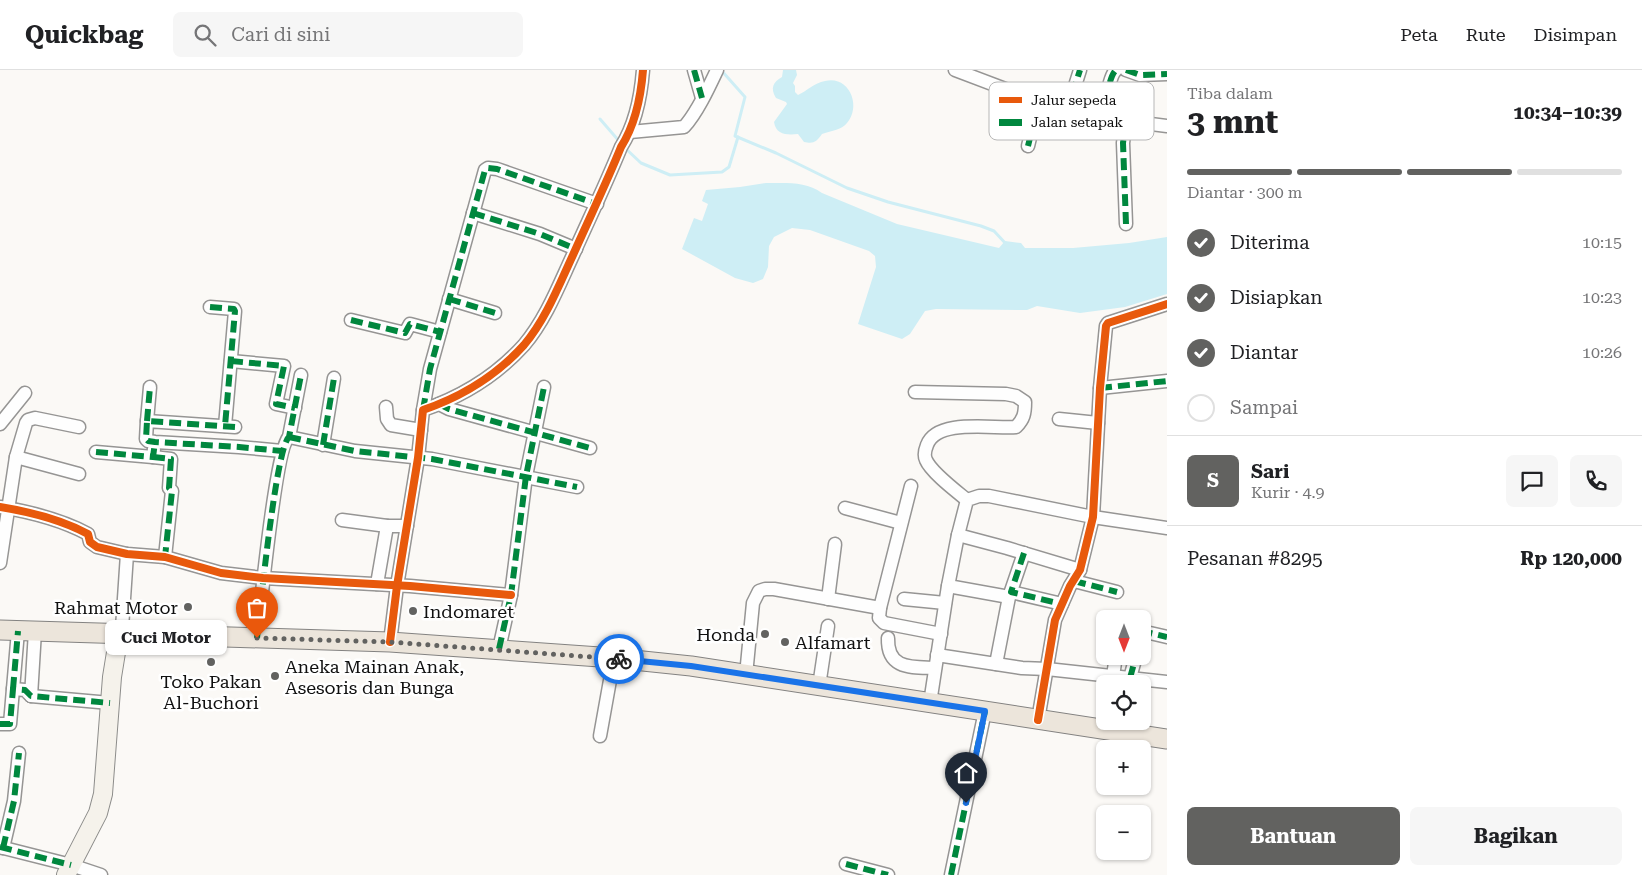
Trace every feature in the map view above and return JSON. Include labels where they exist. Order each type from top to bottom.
[{"type":"main road","points":[[18,631],[390,642],[614,658],[676,664],[1167,739]]},
{"type":"street","points":[[423,410],[477,385],[510,360],[526,343],[555,294],[625,141],[638,100],[643,70]]},
{"type":"street","points":[[694,70],[702,98]]},
{"type":"street","points":[[625,141],[684,126],[689,121],[717,70]]},
{"type":"street","points":[[954,70],[989,83]]},
{"type":"street","points":[[1076,82],[1080,70]]},
{"type":"street","points":[[1111,82],[1113,72],[1116,70]]},
{"type":"street","points":[[1126,70],[1140,74],[1167,74]]},
{"type":"street","points":[[1154,124],[1167,126]]},
{"type":"street","points":[[1028,146],[1029,140]]},
{"type":"street","points":[[1123,140],[1126,224]]},
{"type":"street","points":[[390,642],[397,586],[418,458],[426,387],[484,172],[488,168],[496,169],[597,204]]},
{"type":"street","points":[[473,213],[540,234],[576,249]]},
{"type":"street","points":[[449,299],[495,313]]},
{"type":"street","points":[[1038,720],[1054,626],[1062,604],[1077,576],[1093,517],[1105,329],[1108,323],[1167,304]]},
{"type":"street","points":[[147,421],[230,427],[235,310],[210,307]]},
{"type":"street","points":[[351,320],[405,333],[410,324],[440,332]]},
{"type":"street","points":[[232,361],[284,366],[276,404],[295,408]]},
{"type":"street","points":[[257,638],[263,578],[282,452],[285,441],[288,438],[301,375]]},
{"type":"street","points":[[322,444],[334,378]]},
{"type":"street","points":[[1100,388],[1167,381]]},
{"type":"street","points":[[150,387],[147,440],[282,452]]},
{"type":"street","points":[[499,649],[511,595],[526,476],[544,387]]},
{"type":"street","points":[[915,392],[1006,394],[1016,396],[1025,402],[1025,412],[1022,421],[1016,427],[959,427],[939,433],[928,442],[925,450],[925,459],[932,469],[966,500]]},
{"type":"street","points":[[0,424],[25,393]]},
{"type":"street","points":[[439,404],[449,409],[590,448]]},
{"type":"street","points":[[386,407],[387,419],[391,425],[421,430]]},
{"type":"street","points":[[0,563],[4,508],[24,427],[28,420],[35,418],[78,427]]},
{"type":"street","points":[[1059,419],[1098,423]]},
{"type":"street","points":[[288,438],[355,451],[418,458],[526,476],[578,487]]},
{"type":"street","points":[[153,457],[155,442]]},
{"type":"street","points":[[96,452],[171,458],[169,488],[172,491],[164,558]]},
{"type":"street","points":[[16,457],[79,474]]},
{"type":"street","points":[[911,486],[879,618],[884,624],[941,634]]},
{"type":"street","points":[[966,500],[979,496],[989,496],[1093,517],[1167,528]]},
{"type":"street","points":[[930,703],[948,586],[966,500]]},
{"type":"street","points":[[4,508],[38,514],[69,524],[88,534],[90,542],[97,547],[128,554],[164,558],[220,573],[263,578],[377,584],[511,595]]},
{"type":"street","points":[[845,508],[901,522]]},
{"type":"street","points":[[342,520],[387,526],[407,526]]},
{"type":"street","points":[[377,584],[387,526]]},
{"type":"street","points":[[958,535],[1024,553],[1118,592]]},
{"type":"street","points":[[828,599],[835,544]]},
{"type":"street","points":[[996,664],[1010,595],[1024,553]]},
{"type":"street","points":[[69,870],[100,806],[103,794],[110,703],[119,634],[122,628],[128,554]]},
{"type":"street","points":[[948,586],[1062,604]]},
{"type":"street","points":[[746,675],[754,603],[759,591],[774,589],[880,608]]},
{"type":"street","points":[[904,599],[946,603]]},
{"type":"street","points":[[819,686],[828,626]]},
{"type":"street","points":[[0,724],[10,724],[18,631]]},
{"type":"street","points":[[18,631],[30,696]]},
{"type":"street","points":[[1151,633],[1167,638]]},
{"type":"street","points":[[888,638],[890,652],[899,664],[906,666],[936,662],[996,664],[1104,675]]},
{"type":"street","points":[[600,736],[614,658]]},
{"type":"street","points":[[1151,680],[1167,682]]},
{"type":"street","points":[[12,689],[25,690],[30,696],[110,703]]},
{"type":"street","points":[[951,875],[985,711]]},
{"type":"street","points":[[19,753],[14,801],[2,848],[69,870],[101,875]]},
{"type":"street","points":[[846,864],[888,875]]},
{"type":"water","points":[[783,70],[796,70],[797,75],[793,83],[795,92],[798,95],[817,83],[825,81],[833,80],[846,87],[851,93],[853,101],[851,116],[847,123],[839,129],[822,134],[816,141],[810,143],[804,142],[798,134],[786,134],[777,130],[774,122],[787,104],[776,98],[773,88],[776,81],[782,77]]},
{"type":"water","points":[[766,183],[809,186],[897,224],[999,248],[1005,241],[1021,243],[1025,248],[1073,248],[1129,243],[1167,237],[1167,294],[1125,307],[1080,313],[1037,306],[1027,310],[936,309],[925,311],[910,334],[902,339],[858,324],[876,267],[875,256],[869,251],[810,230],[792,228],[774,237],[769,246],[768,267],[763,279],[753,283],[735,278],[682,249],[694,218],[702,221],[708,204],[702,201],[706,190]]},
{"type":"waterway","points":[[721,70],[745,97],[735,136],[776,153],[847,188],[888,202],[994,231],[1007,245]]},
{"type":"waterway","points":[[600,119],[619,141]]},
{"type":"waterway","points":[[625,148],[641,163],[670,175],[722,172],[729,167],[738,137]]},
{"type":"marked path","points":[[694,70],[702,98]]},
{"type":"marked path","points":[[1076,82],[1080,70]]},
{"type":"marked path","points":[[1110,82],[1116,70]]},
{"type":"marked path","points":[[1126,70],[1140,75],[1167,74]]},
{"type":"marked path","points":[[1028,146],[1029,140]]},
{"type":"marked path","points":[[1123,140],[1126,224]]},
{"type":"marked path","points":[[423,410],[430,369],[485,170],[488,168],[497,169],[597,204]]},
{"type":"marked path","points":[[473,213],[540,234],[576,249]]},
{"type":"marked path","points":[[449,299],[495,313]]},
{"type":"marked path","points":[[210,307],[234,309],[235,311],[225,426]]},
{"type":"marked path","points":[[351,320],[405,333],[410,324],[440,332]]},
{"type":"marked path","points":[[231,361],[284,366],[276,404],[295,408]]},
{"type":"marked path","points":[[257,638],[274,498],[284,447],[289,437],[301,375]]},
{"type":"marked path","points":[[323,445],[334,378]]},
{"type":"marked path","points":[[1100,388],[1167,381]]},
{"type":"marked path","points":[[147,421],[150,387]]},
{"type":"marked path","points":[[499,649],[511,595],[526,476],[544,387]]},
{"type":"marked path","points":[[439,404],[449,409],[590,448]]},
{"type":"marked path","points":[[235,427],[147,421],[146,439],[155,442],[282,451]]},
{"type":"marked path","points":[[289,437],[355,451],[432,459],[577,487]]},
{"type":"marked path","points":[[96,452],[153,457],[155,442]]},
{"type":"marked path","points":[[153,457],[171,459],[169,488],[172,491],[165,557]]},
{"type":"marked path","points":[[1024,553],[1011,592],[1062,604]]},
{"type":"marked path","points":[[1074,581],[1117,592]]},
{"type":"marked path","points":[[13,689],[18,631]]},
{"type":"marked path","points":[[1151,633],[1167,637]]},
{"type":"marked path","points":[[1131,675],[1134,665]]},
{"type":"marked path","points":[[0,724],[10,724],[13,689],[25,690],[31,696],[110,703]]},
{"type":"marked path","points":[[951,875],[985,711]]},
{"type":"marked path","points":[[3,848],[14,801],[19,753]]},
{"type":"marked path","points":[[0,847],[71,865]]},
{"type":"marked path","points":[[846,864],[888,875]]},
{"type":"cycle path","points":[[390,642],[397,586],[418,458],[423,410],[451,399],[478,384],[502,366],[532,335],[557,290],[634,120],[641,90],[643,70]]},
{"type":"cycle path","points":[[1038,720],[1055,620],[1070,586],[1080,570],[1093,517],[1100,388],[1106,326],[1108,323],[1167,304]]},
{"type":"cycle path","points":[[0,507],[34,514],[67,524],[88,534],[90,542],[97,547],[127,554],[165,557],[221,573],[263,578],[410,586],[511,595]]},
{"type":"way so far","points":[[257,638],[390,642],[619,659]]},
{"type":"place","name":"Rahmat Motor","points":[[188,607]]},
{"type":"place","name":"Indomaret","points":[[413,611]]},
{"type":"place","name":"Honda","points":[[765,634]]},
{"type":"place","name":"Cuci Motor","points":[[257,638]]},
{"type":"place","name":"Alfamart","points":[[785,642]]},
{"type":"place","name":"Toko Pakan Al-Buchori","points":[[211,662]]},
{"type":"place","name":"Aneka Mainan Anak, Asesoris dan Bunga","points":[[275,676]]},
{"type":"route","points":[[619,659],[691,666],[985,711],[966,803]]}]
